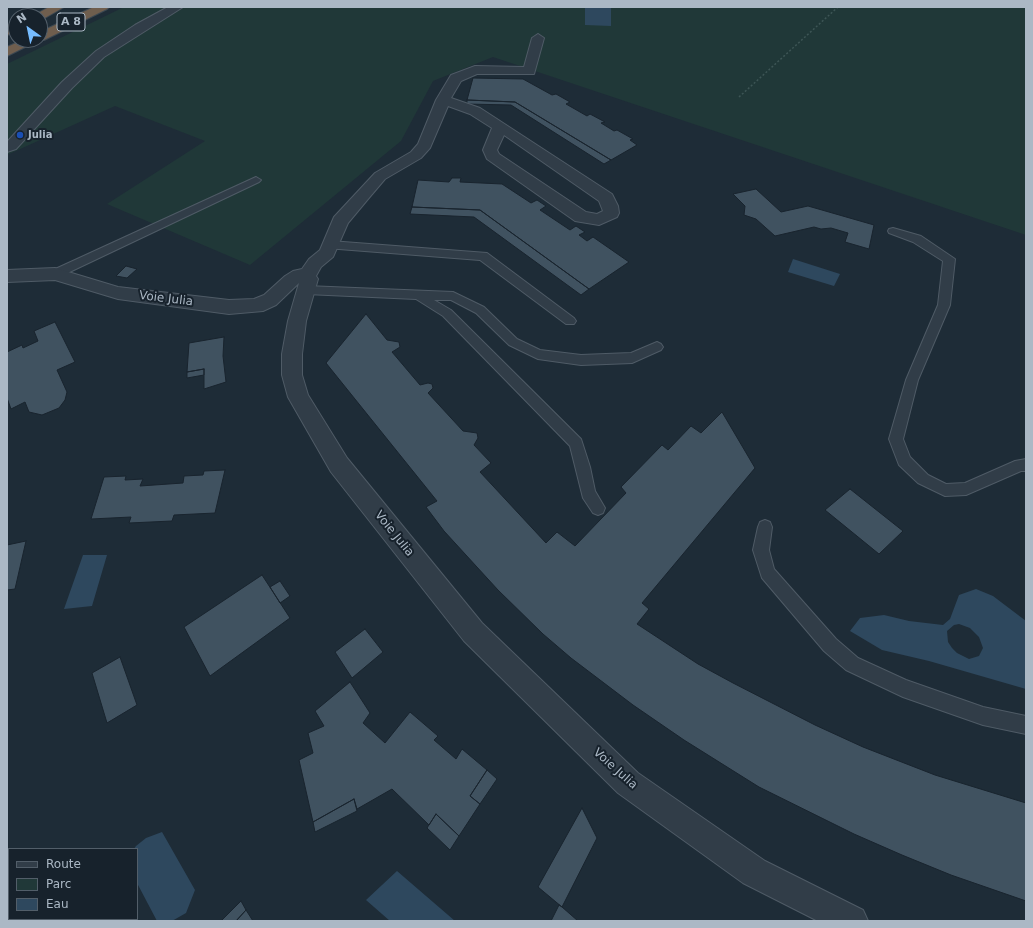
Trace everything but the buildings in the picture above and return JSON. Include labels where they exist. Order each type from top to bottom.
[{"type":"highway","name":"A 8","points":[[48,12],[58,7]]},
{"type":"highway","name":"A 8","points":[[48,33],[103,7]]},
{"type":"street","points":[[8,149],[67,85],[100,54],[139,28],[177,7]]},
{"type":"street","points":[[306,283],[315,263],[327,253],[340,221],[362,194],[380,176],[416,155],[425,145],[443,100],[456,78],[475,70],[529,71],[538,38]]},
{"type":"street","points":[[443,100],[475,111],[500,127],[606,198],[610,206],[611,213],[599,220],[582,217],[492,156],[490,150],[500,127]]},
{"type":"street","name":"Voie Julia","points":[[7,276],[55,274],[118,293],[230,307],[256,306],[270,300],[291,280],[299,275],[306,283],[297,321],[292,354],[292,375],[298,397],[339,465],[473,632],[628,783],[754,872],[852,921]]},
{"type":"lane","points":[[55,274],[256,180]]},
{"type":"lane","points":[[893,231],[917,239],[949,259],[944,305],[912,380],[896,439],[904,460],[923,479],[945,490],[966,489],[1020,464],[1026,464]]},
{"type":"lane","points":[[330,245],[461,253],[483,256],[570,321]]},
{"type":"lane","points":[[306,283],[418,295],[453,296],[480,310],[513,342],[538,354],[581,360],[632,358],[657,347]]},
{"type":"lane","points":[[418,295],[447,313],[576,443],[583,467],[588,493],[598,508]]},
{"type":"lane","points":[[765,527],[761,550],[768,573],[830,645],[852,664],[903,688],[983,716],[1026,726]]},
{"type":"path","points":[[739,97],[838,7]]},
{"type":"green space","points":[[124,7],[1026,7],[1026,235],[493,57],[433,81],[401,141],[250,265],[107,204],[205,141],[115,106],[7,155],[7,64],[40,48],[48,48],[48,44]]},
{"type":"water","points":[[585,7],[611,7],[611,26],[585,25]]},
{"type":"water","points":[[793,259],[840,274],[834,286],[788,272]]},
{"type":"water","points":[[83,555],[107,555],[92,606],[64,609]]},
{"type":"water","points":[[976,589],[993,596],[1026,621],[1026,689],[929,661],[882,650],[850,631],[860,618],[884,615],[909,621],[943,625],[950,619],[959,595]],"holes":[[[959,624],[970,628],[979,637],[983,648],[979,656],[969,659],[957,653],[952,648],[948,642],[947,631],[954,625]]]},
{"type":"water","points":[[162,832],[195,890],[186,913],[172,921],[157,921],[138,885],[138,848],[135,848],[146,838]]},
{"type":"water","points":[[397,871],[455,921],[390,921],[366,900]]},
{"type":"place","name":"Julia","points":[[20,135]]}]
